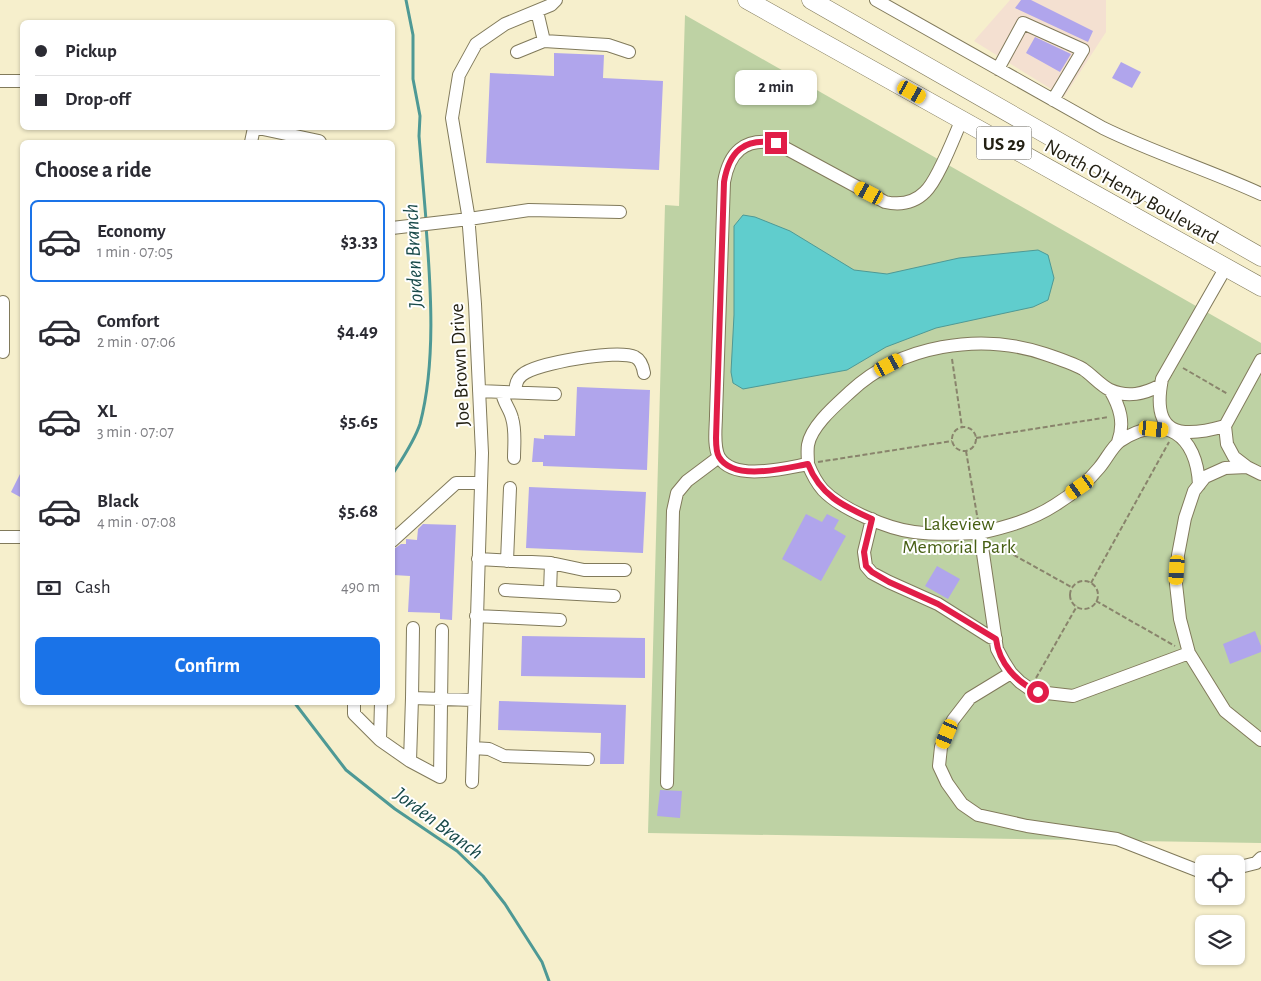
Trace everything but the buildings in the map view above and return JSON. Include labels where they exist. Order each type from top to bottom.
[{"type":"highway","name":"North O'Henry Boulevard","points":[[747,0],[1261,287]]},
{"type":"highway","name":"North O'Henry Boulevard","points":[[811,0],[1261,257]]},
{"type":"highway","points":[[1148,192],[1261,245]]},
{"type":"street","name":"Joe Brown Drive","points":[[472,782],[482,452],[469,219],[452,118],[459,75],[476,44],[505,24],[551,5],[556,0]]},
{"type":"street","name":"North O'Henry Boulevard","points":[[876,0],[1103,128],[1136,144],[1261,194]]},
{"type":"street","points":[[537,11],[544,41]]},
{"type":"street","points":[[998,69],[1023,23],[1083,50],[1053,100]]},
{"type":"street","points":[[517,52],[544,41],[608,45],[629,52]]},
{"type":"street","points":[[0,81],[20,81]]},
{"type":"street","points":[[808,464],[759,472],[729,466],[719,457],[716,438],[726,167],[733,156],[751,143],[764,141],[776,143],[886,202],[898,204],[911,201],[925,193],[932,183],[962,119]]},
{"type":"street","points":[[268,130],[319,140]]},
{"type":"street","points":[[395,228],[529,210],[620,212]]},
{"type":"street","points":[[1199,485],[1198,468],[1192,450],[1183,439],[1166,426],[1160,410],[1158,397],[1162,379],[1226,267]]},
{"type":"street","points":[[3,302],[3,352]]},
{"type":"street","points":[[1110,390],[1118,403],[1121,414],[1121,433],[1118,442],[1098,470],[1080,487],[1055,505],[1010,526],[980,533],[945,534],[912,532],[881,524],[850,509],[824,492],[813,478],[808,464],[808,444],[816,428],[830,410],[854,388],[874,373],[904,358],[950,346],[973,343],[1010,345],[1044,354],[1082,369],[1110,390],[1127,395],[1145,393],[1161,386]]},
{"type":"street","points":[[515,392],[517,380],[523,374],[545,364],[562,360],[628,355],[639,360],[643,366],[644,373]]},
{"type":"street","points":[[1261,360],[1225,426],[1228,444],[1234,457],[1247,467],[1261,474]]},
{"type":"street","points":[[479,391],[555,394]]},
{"type":"street","points":[[502,392],[515,427],[514,458]]},
{"type":"street","points":[[1118,442],[1139,431],[1154,429],[1205,432],[1225,426]]},
{"type":"street","points":[[667,783],[673,511],[677,493],[687,481],[719,457]]},
{"type":"street","points":[[1247,467],[1225,468],[1206,478],[1194,491],[1185,518],[1178,555],[1176,584],[1180,619],[1189,653],[1225,711],[1261,740]]},
{"type":"street","points":[[395,538],[456,483],[481,483]]},
{"type":"street","points":[[507,560],[510,488]]},
{"type":"street","points":[[872,519],[864,552],[866,566],[872,572],[889,582],[938,604],[996,639]]},
{"type":"street","points":[[980,533],[1000,656],[1020,682],[1030,689],[1038,692],[1073,696],[1189,653]]},
{"type":"street","points":[[0,537],[20,537]]},
{"type":"street","points":[[478,559],[551,564],[584,570],[625,570]]},
{"type":"street","points":[[550,592],[551,564]]},
{"type":"street","points":[[505,590],[614,596]]},
{"type":"street","points":[[476,616],[560,620]]},
{"type":"street","points":[[410,761],[413,628]]},
{"type":"street","points":[[354,705],[354,714],[380,740],[410,761],[440,777],[442,630]]},
{"type":"street","points":[[1012,673],[970,698],[953,720],[941,748],[940,766],[947,783],[962,804],[978,815],[1027,826],[1117,839],[1195,869]]},
{"type":"street","points":[[412,698],[474,700]]},
{"type":"street","points":[[380,740],[381,705]]},
{"type":"street","points":[[472,748],[489,749],[504,756],[588,759]]},
{"type":"street","points":[[1245,866],[1256,863],[1261,858]]},
{"type":"path","points":[[950,346],[962,427]]},
{"type":"path","points":[[1172,362],[1239,400]]},
{"type":"path","points":[[976,438],[1121,414]]},
{"type":"path","points":[[962,427],[971,430],[976,438]]},
{"type":"path","points":[[962,427],[953,433],[952,441],[956,448],[966,451],[973,447],[976,438]]},
{"type":"path","points":[[1091,583],[1169,442],[1173,431]]},
{"type":"path","points":[[808,464],[952,441]]},
{"type":"path","points":[[966,451],[980,533],[991,543],[1073,588]]},
{"type":"path","points":[[1080,582],[1091,583],[1098,591],[1096,601],[1088,608],[1077,606],[1071,597],[1073,588],[1080,582]]},
{"type":"path","points":[[1096,601],[1189,653]]},
{"type":"path","points":[[1030,689],[1077,606]]},
{"type":"shaded area","points":[[1010,0],[1106,0],[1106,32],[1064,97],[974,41]]},
{"type":"green space","name":"Lakeview Memorial Park","points":[[685,15],[1261,343],[1261,843],[648,833],[665,205],[679,206]]},
{"type":"water","points":[[743,215],[755,217],[790,231],[854,270],[887,274],[959,258],[1038,250],[1048,255],[1054,278],[1048,300],[1033,307],[936,328],[886,347],[847,370],[743,389],[733,383],[731,372],[734,315],[734,226]]},
{"type":"waterway","name":"Jorden Branch","points":[[406,0],[413,35],[413,79],[420,116],[419,136],[426,220]]},
{"type":"waterway","name":"Jorden Branch","points":[[395,470],[417,431],[425,401],[431,326],[426,226]]},
{"type":"waterway","name":"Jorden Branch","points":[[296,705],[346,770],[395,809],[457,851],[483,876],[505,904],[542,962],[549,981]]},
{"type":"route","points":[[776,143],[764,141],[751,143],[733,156],[726,167],[716,438],[719,457],[729,466],[746,471],[759,472],[808,464],[813,478],[824,492],[850,509],[872,519],[864,552],[866,566],[872,572],[889,582],[938,604],[996,639],[997,649],[1012,673],[1020,682],[1038,692]]}]
